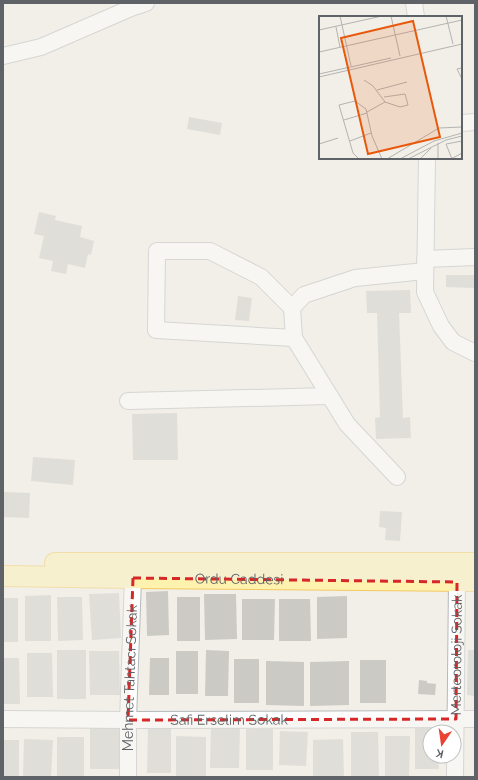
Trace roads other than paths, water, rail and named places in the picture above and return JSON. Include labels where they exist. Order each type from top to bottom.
[{"type":"main road","name":"Ordu Caddesi","points":[[3,563],[475,563]]},
{"type":"main road","name":"Ordu Caddesi","points":[[3,576],[466,581]]},
{"type":"street","points":[[3,56],[41,46],[146,3]]},
{"type":"street","points":[[414,3],[416,16]]},
{"type":"street","points":[[462,124],[475,122]]},
{"type":"street","points":[[427,159],[425,292],[441,326],[453,342],[475,353]]},
{"type":"street","points":[[294,338],[156,330],[157,251],[210,251],[262,277],[292,308],[294,338],[347,424],[397,477]]},
{"type":"street","points":[[292,308],[304,295],[355,278],[475,257]]},
{"type":"street","points":[[128,401],[330,396]]},
{"type":"street","name":"Mehmet Tahtacı Sokak","points":[[128,777],[128,720],[133,578]]},
{"type":"street","name":"Merteoroloji Sokak","points":[[455,777],[456,720],[466,581]]},
{"type":"street","name":"Safi Erselim Sokak","points":[[3,719],[475,719]]}]
